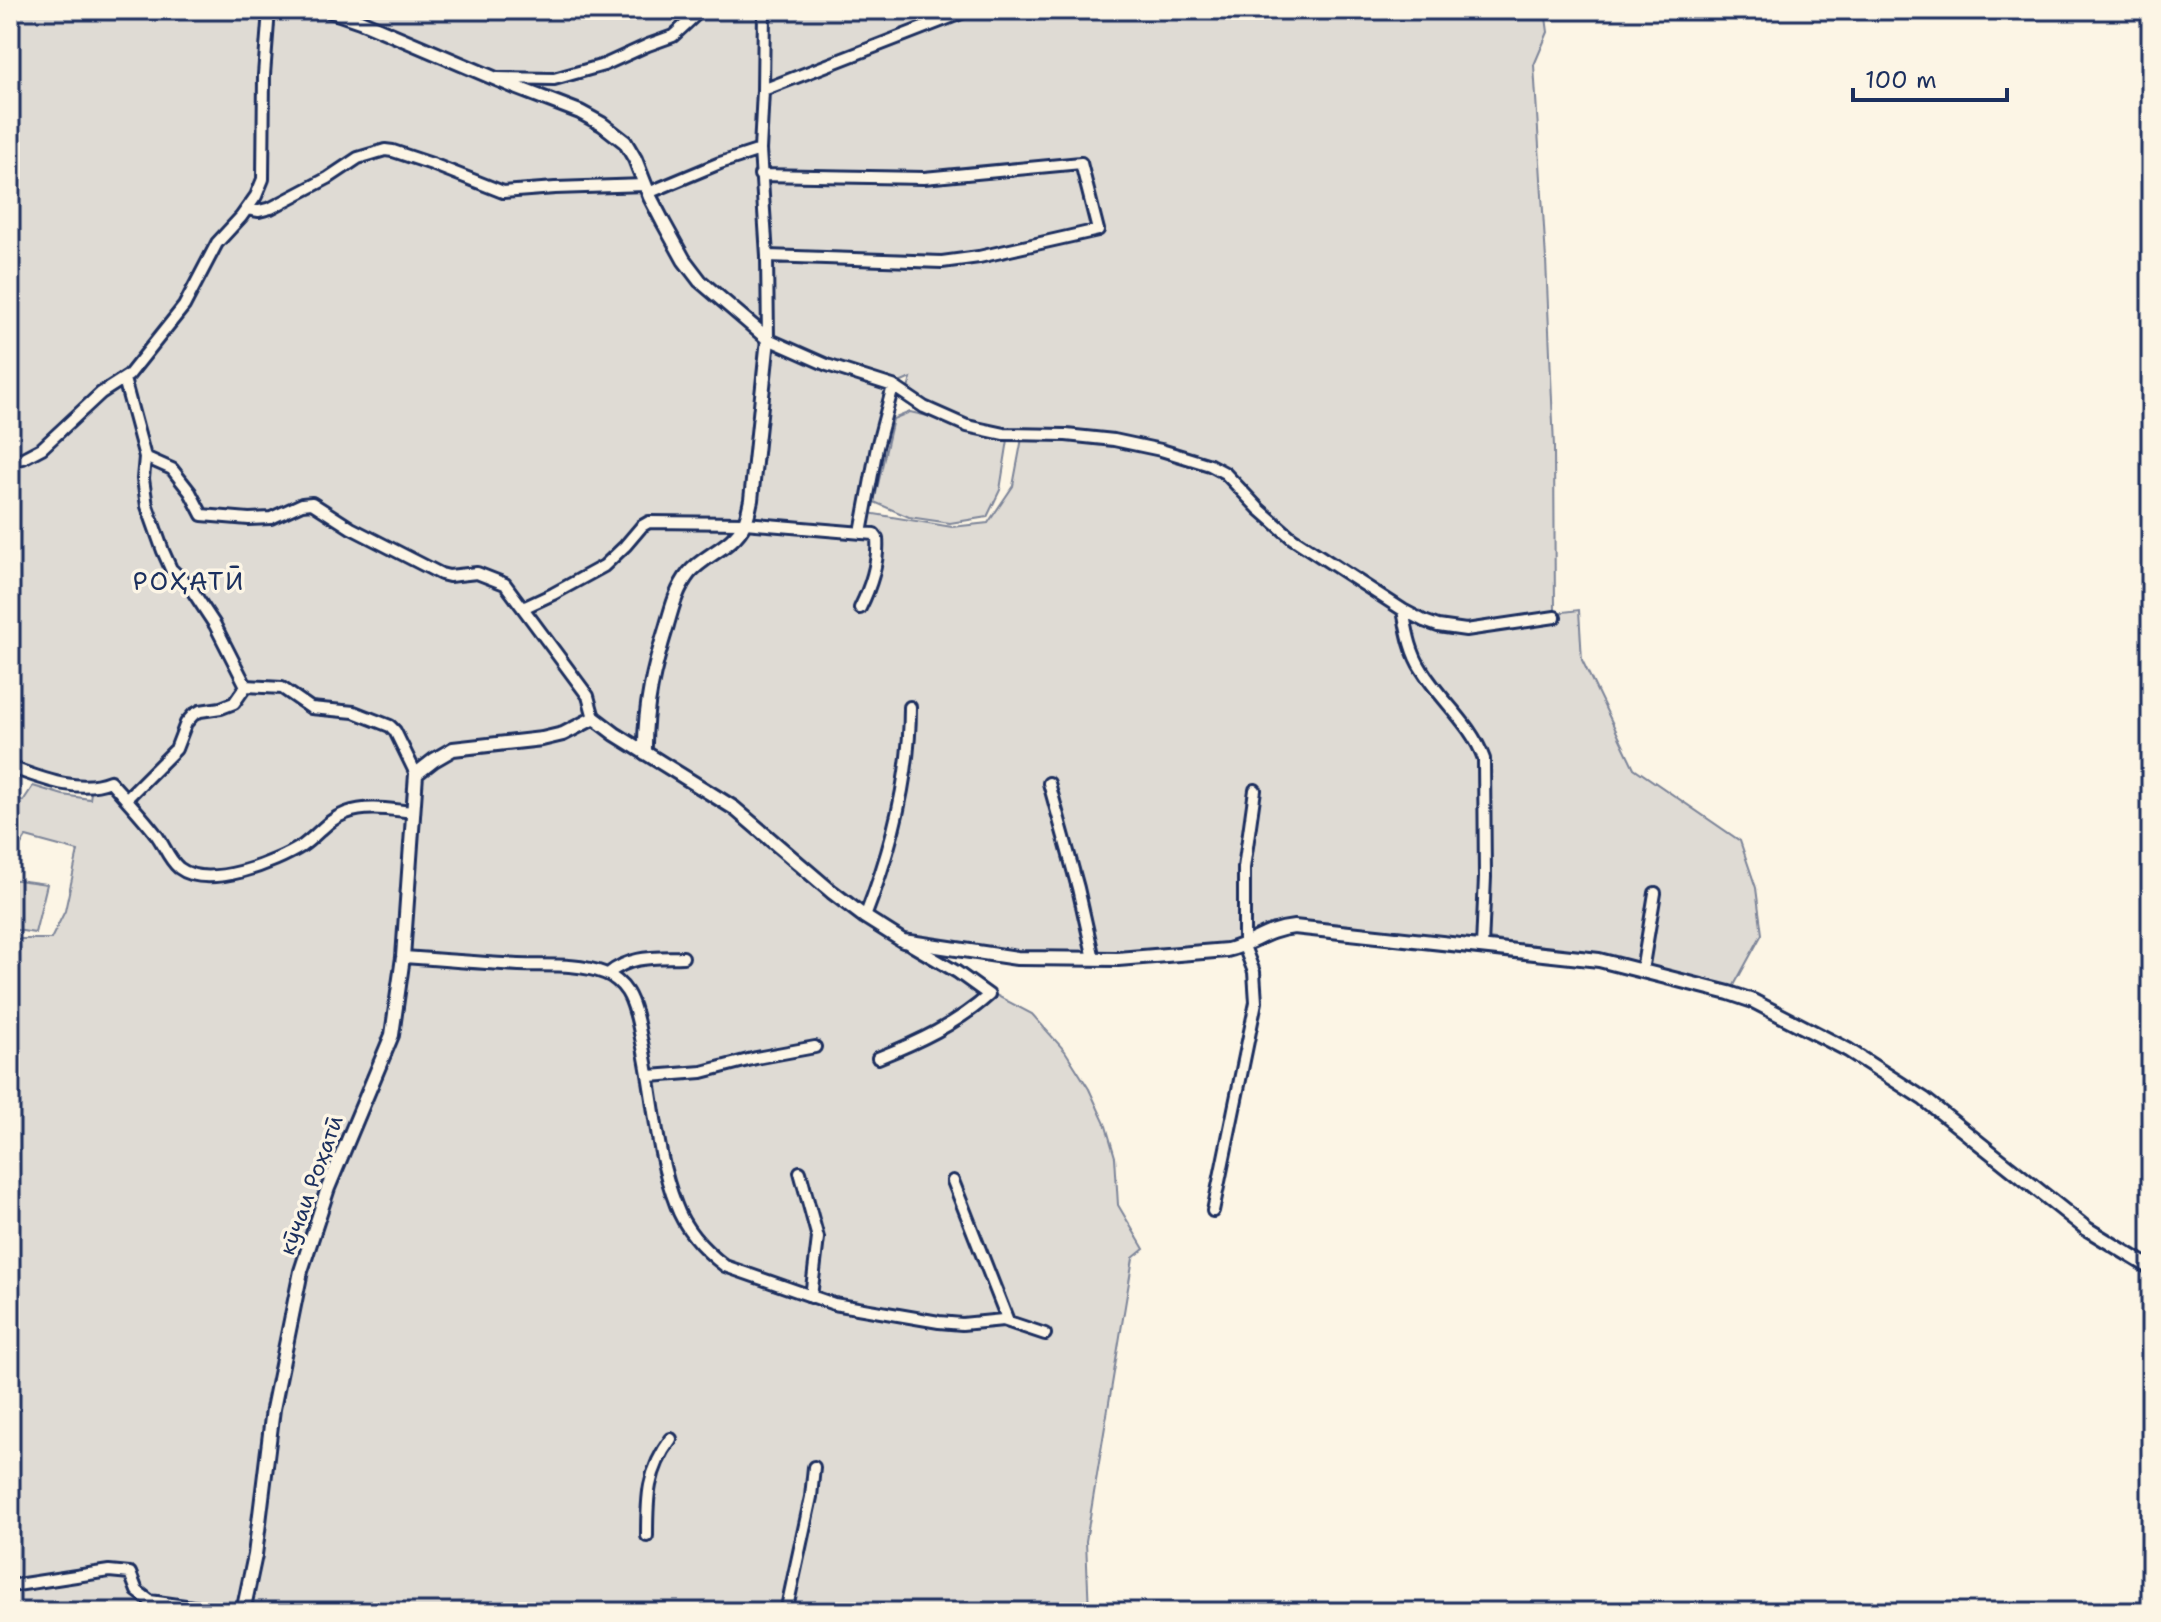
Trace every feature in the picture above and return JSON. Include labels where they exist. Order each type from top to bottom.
[{"type":"street","points":[[10,461],[42,448],[101,393],[124,379],[184,306],[219,240],[241,217],[260,189],[263,179],[264,75],[269,10]]},
{"type":"street","points":[[328,10],[361,16],[491,77],[580,112],[602,124],[625,142],[684,260],[700,281],[768,339],[827,365],[893,386],[949,419],[991,432],[1114,440],[1210,465],[1225,473],[1292,538],[1403,610],[1438,626],[1457,629],[1555,617]]},
{"type":"street","points":[[491,77],[554,79],[604,65],[673,36],[701,10]]},
{"type":"street","points":[[645,753],[649,692],[680,586],[698,564],[730,540],[745,523],[751,500],[768,339],[767,256],[760,175],[764,10]]},
{"type":"street","points":[[763,90],[969,10]]},
{"type":"street","points":[[247,209],[259,211],[271,208],[320,183],[358,158],[385,150],[432,164],[503,192],[578,187],[647,189],[760,150]]},
{"type":"street","points":[[760,175],[924,178],[1081,163],[1098,230],[979,257],[942,262],[767,256]]},
{"type":"street","points":[[124,379],[145,457],[143,479],[147,506],[171,569],[190,587],[215,625],[246,686]]},
{"type":"street","points":[[861,533],[877,447],[893,386]]},
{"type":"street","points":[[145,457],[172,469],[190,492],[202,515],[271,518],[302,504],[316,505],[351,528],[441,574],[477,573],[493,578],[511,591],[588,696],[594,718],[734,808],[865,917],[989,995],[960,1018],[918,1042],[878,1058]]},
{"type":"street","points":[[523,608],[604,566],[649,522],[745,523],[876,536],[878,551],[868,591],[860,608]]},
{"type":"street","points":[[1403,610],[1407,634],[1421,669],[1468,728],[1484,759],[1482,947]]},
{"type":"street","points":[[246,686],[282,688],[311,708],[354,712],[390,726],[416,774],[453,749],[542,739],[563,734],[594,718]]},
{"type":"street","points":[[126,799],[176,749],[186,723],[193,715],[234,703],[246,686]]},
{"type":"street","points":[[865,917],[882,875],[894,830],[907,756],[910,707]]},
{"type":"street","points":[[10,767],[70,785],[95,786],[110,781],[156,834],[173,862],[188,873],[199,875],[244,872],[284,856],[304,844],[328,822],[353,811],[414,812]]},
{"type":"street","name":"кӯчаи Роҳатӣ","points":[[243,1612],[255,1555],[273,1409],[301,1271],[328,1188],[392,1035],[403,957],[416,774]]},
{"type":"street","points":[[1049,783],[1094,959]]},
{"type":"street","points":[[1213,1211],[1256,1002],[1254,972],[1244,946],[1244,868],[1255,790]]},
{"type":"street","points":[[1642,971],[1655,893]]},
{"type":"street","points":[[903,941],[1017,958],[1118,959],[1227,950],[1244,946],[1267,932],[1294,927],[1599,960],[1642,971],[1753,1001],[1848,1050],[1924,1099],[2087,1229],[2151,1268]]},
{"type":"street","points":[[403,957],[572,966],[608,974],[625,989],[631,1000],[650,1076],[661,1155],[675,1204],[684,1224],[725,1266],[834,1304],[939,1322],[1008,1321],[1045,1334]]},
{"type":"street","points":[[608,974],[631,961],[683,957]]},
{"type":"street","points":[[650,1076],[702,1072],[815,1047]]},
{"type":"street","points":[[800,1172],[818,1238],[811,1297]]},
{"type":"street","points":[[953,1181],[1008,1321]]},
{"type":"street","points":[[647,1536],[648,1489],[653,1469],[671,1439]]},
{"type":"street","points":[[786,1612],[811,1497],[814,1467]]},
{"type":"street","points":[[10,1586],[109,1571],[130,1573],[137,1591],[150,1601],[228,1612]]},
{"type":"shaded area","points":[[10,10],[333,10],[372,26],[364,10],[1545,10],[1548,32],[1534,65],[1554,447],[1555,613],[1579,610],[1582,660],[1634,768],[1740,841],[1756,888],[1762,934],[1732,989],[1600,956],[1483,938],[1435,938],[1308,923],[1272,923],[1220,951],[1017,962],[907,944],[954,974],[972,991],[990,992],[1032,1014],[1065,1051],[1089,1089],[1106,1126],[1115,1157],[1118,1205],[1144,1249],[1133,1258],[1086,1541],[1089,1612],[10,1612],[10,939],[51,939],[65,911],[78,851],[26,837],[10,863],[10,795],[23,801],[33,786],[90,799],[92,786],[10,767]],"holes":[[[911,378],[907,393],[928,409],[1023,433],[1013,486],[988,523],[952,527],[862,512],[892,386]]]},
{"type":"shaded area","points":[[910,412],[963,424],[1008,440],[1000,490],[987,517],[950,523],[909,517],[874,502],[893,419]]},
{"type":"shaded area","points":[[10,879],[47,884],[35,933],[10,929]]},
{"type":"district","name":"РОҲАТӢ","points":[[189,580]]}]
